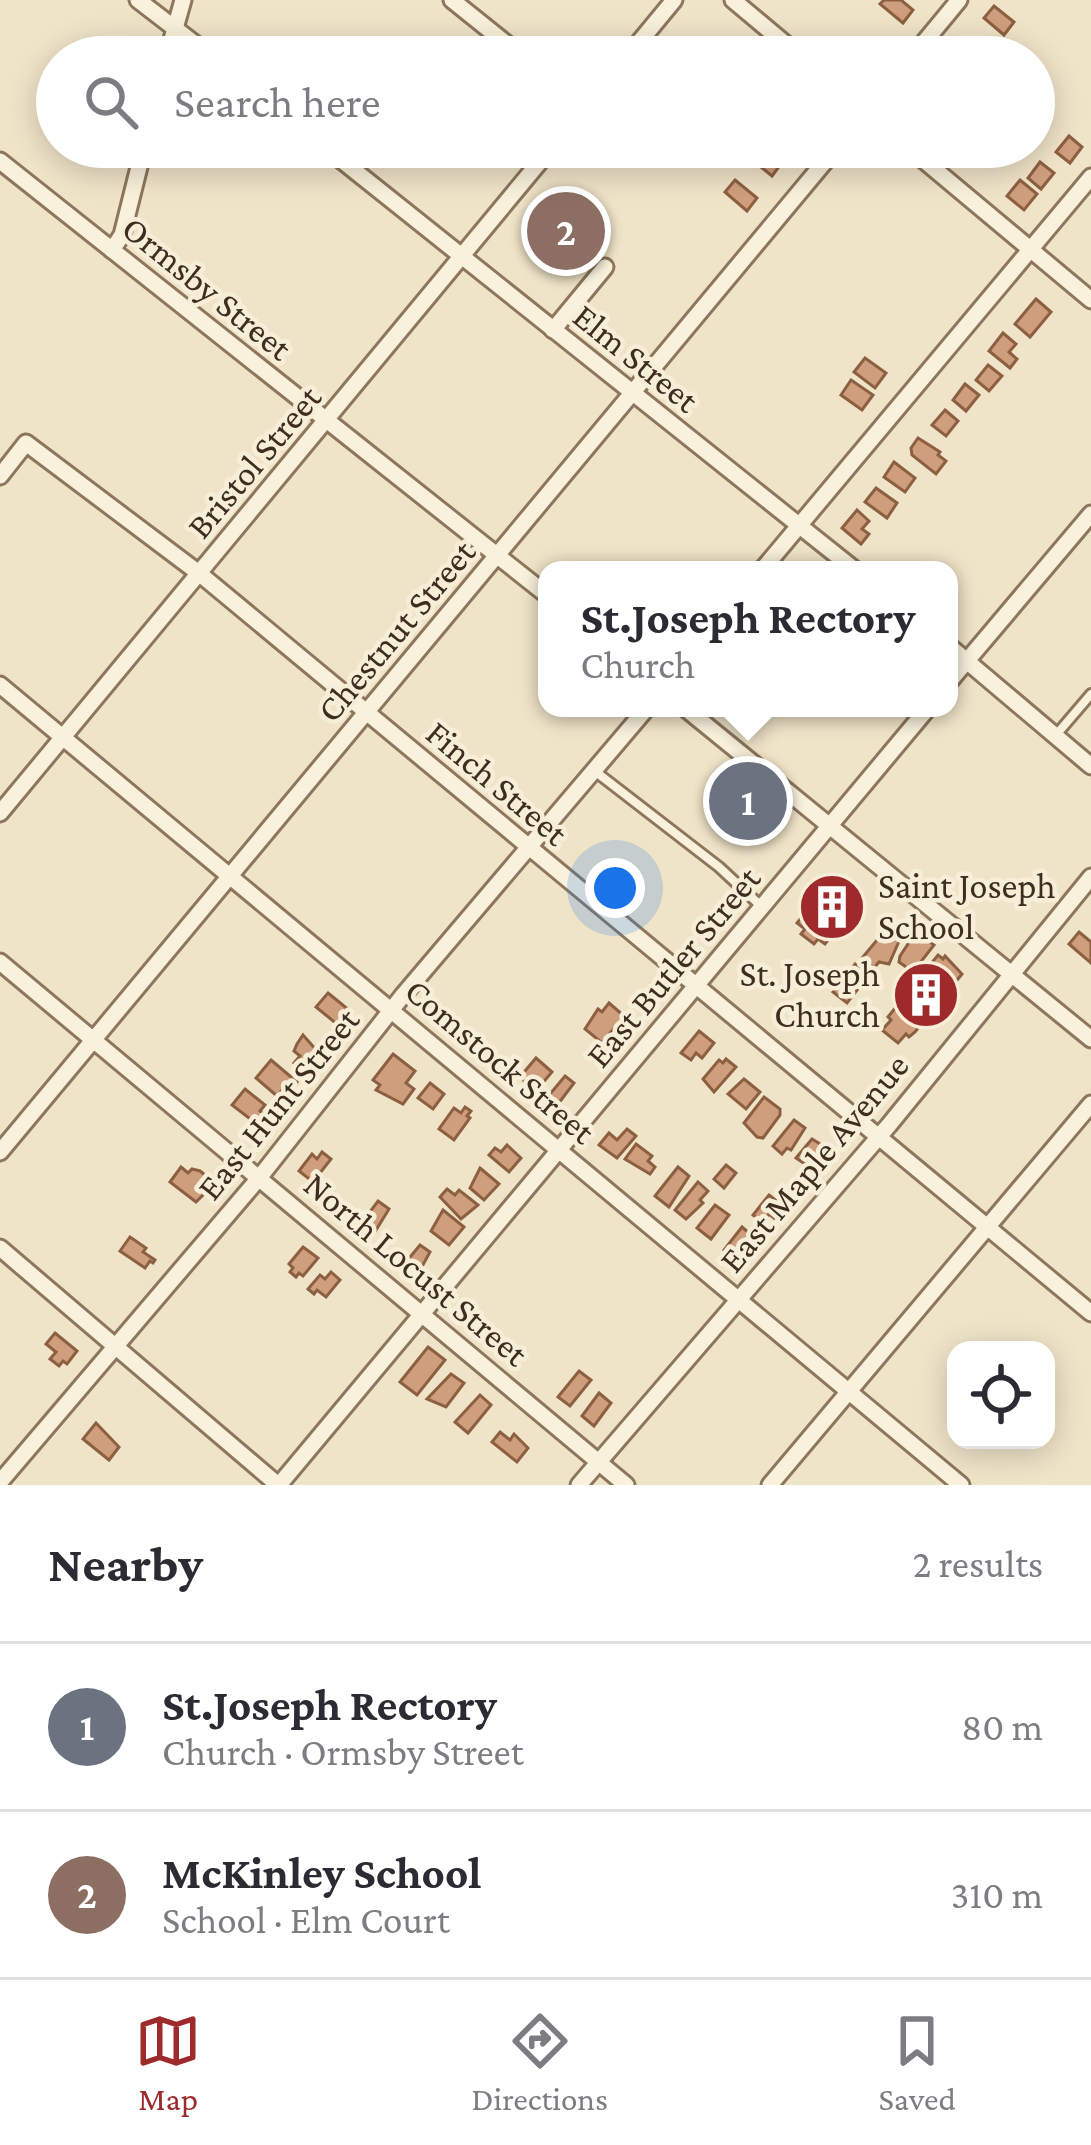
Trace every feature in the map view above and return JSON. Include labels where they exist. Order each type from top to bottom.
[{"type":"street","points":[[138,0],[185,36]]},
{"type":"street","points":[[173,36],[183,0]]},
{"type":"street","points":[[452,0],[497,36]]},
{"type":"street","points":[[644,36],[674,0]]},
{"type":"street","points":[[733,0],[776,36]]},
{"type":"street","points":[[929,36],[959,0]]},
{"type":"street","name":"Ormsby Street","points":[[0,161],[538,588]]},
{"type":"street","points":[[112,250],[122,235],[139,168]]},
{"type":"street","name":"Elm Street","points":[[351,168],[844,561]]},
{"type":"street","name":"Bristol Street","points":[[0,813],[535,168]]},
{"type":"street","name":"Chestnut Street","points":[[0,1152],[819,168]]},
{"type":"street","points":[[933,168],[1091,301]]},
{"type":"street","points":[[769,561],[1091,177]]},
{"type":"street","points":[[553,330],[605,267]]},
{"type":"street","name":"Finch Street","points":[[0,476],[26,443],[200,574],[1091,1313]]},
{"type":"street","points":[[958,672],[1091,514]]},
{"type":"street","points":[[958,654],[1091,766]]},
{"type":"street","name":"Comstock Street","points":[[0,685],[961,1485]]},
{"type":"street","name":"East Hunt Street","points":[[0,1481],[259,1178],[392,1010],[640,717]]},
{"type":"street","points":[[696,717],[1091,1039]]},
{"type":"street","name":"East Butler Street","points":[[279,1485],[921,717]]},
{"type":"street","name":"East Maple Avenue","points":[[580,1485],[877,1138],[1091,877]]},
{"type":"street","name":"North Locust Street","points":[[0,962],[626,1485]]},
{"type":"street","points":[[770,1485],[1091,1104]]},
{"type":"street","points":[[0,1248],[279,1485]]},
{"type":"lane","points":[[1055,736],[1091,694]]},
{"type":"lane","points":[[595,772],[719,867],[763,907]]},
{"type":"building","points":[[901,0],[913,10],[903,23],[880,4]]},
{"type":"building","points":[[994,6],[1014,22],[1004,35],[984,18]]},
{"type":"building","points":[[1069,136],[1082,147],[1070,163],[1056,152]]},
{"type":"building","points":[[1036,168],[1054,173],[1041,189],[1028,178]]},
{"type":"building","points":[[735,180],[757,198],[747,211],[725,192]]},
{"type":"building","points":[[1020,180],[1037,194],[1024,210],[1007,196]]},
{"type":"building","points":[[1036,299],[1051,312],[1030,337],[1015,324]]},
{"type":"building","points":[[1003,333],[1016,344],[1009,352],[1017,359],[1010,368],[989,351]]},
{"type":"building","points":[[865,358],[886,373],[875,388],[854,372]]},
{"type":"building","points":[[988,365],[1002,376],[989,391],[976,380]]},
{"type":"building","points":[[851,380],[873,395],[862,410],[841,395]]},
{"type":"building","points":[[965,384],[979,395],[966,411],[953,400]]},
{"type":"building","points":[[945,410],[958,421],[946,436],[932,425]]},
{"type":"building","points":[[918,438],[946,461],[936,474],[912,455]]},
{"type":"building","points":[[894,462],[915,478],[905,492],[884,477]]},
{"type":"building","points":[[876,488],[897,503],[887,518],[865,502]]},
{"type":"building","points":[[857,510],[869,521],[862,529],[869,534],[861,544],[842,528]]},
{"type":"building","name":"Saint Joseph School","points":[[835,876],[861,898],[825,944],[818,939],[814,944],[801,934],[805,929],[797,923]]},
{"type":"building","points":[[887,928],[900,939],[889,964],[879,962],[874,968],[862,958]]},
{"type":"building","points":[[1079,932],[1091,942],[1091,963],[1069,944]]},
{"type":"building","points":[[922,936],[934,945],[913,972],[899,962],[900,956],[912,938],[916,941]]},
{"type":"building","name":"St. Joseph Church","points":[[938,955],[962,974],[915,1032],[898,1043],[882,1030]]},
{"type":"building","points":[[855,964],[869,975],[847,1003],[833,992]]},
{"type":"building","points":[[328,993],[349,1010],[344,1025],[316,1007]]},
{"type":"building","points":[[609,1003],[624,1016],[602,1043],[585,1029],[598,1009],[602,1012]]},
{"type":"building","points":[[699,1031],[714,1043],[702,1058],[696,1053],[691,1060],[681,1053]]},
{"type":"building","points":[[303,1035],[319,1053],[305,1071],[294,1063],[300,1056],[294,1051]]},
{"type":"building","points":[[393,1054],[415,1071],[406,1083],[414,1089],[403,1104],[376,1090],[380,1085],[373,1080]]},
{"type":"building","points":[[536,1058],[552,1072],[535,1092],[520,1077]]},
{"type":"building","points":[[271,1060],[297,1082],[287,1094],[282,1090],[277,1096],[256,1078]]},
{"type":"building","points":[[719,1060],[736,1067],[714,1092],[703,1079]]},
{"type":"building","points":[[565,1076],[574,1083],[555,1108],[545,1100]]},
{"type":"building","points":[[744,1079],[760,1092],[746,1109],[728,1094]]},
{"type":"building","points":[[430,1083],[444,1094],[433,1109],[418,1098]]},
{"type":"building","points":[[245,1089],[265,1105],[260,1111],[265,1116],[258,1125],[232,1105]]},
{"type":"building","points":[[764,1097],[780,1109],[780,1115],[763,1138],[744,1123]]},
{"type":"building","points":[[465,1107],[471,1111],[470,1118],[454,1140],[439,1129],[454,1108],[461,1113]]},
{"type":"building","points":[[794,1120],[805,1128],[791,1150],[782,1154],[773,1146]]},
{"type":"building","points":[[627,1129],[636,1136],[617,1158],[599,1145],[609,1133],[617,1140]]},
{"type":"building","points":[[812,1139],[830,1150],[817,1172],[796,1158]]},
{"type":"building","points":[[636,1144],[652,1156],[648,1161],[655,1167],[650,1174],[625,1159]]},
{"type":"building","points":[[507,1145],[521,1158],[509,1172],[489,1155]]},
{"type":"building","points":[[322,1152],[331,1159],[313,1182],[299,1171],[312,1154],[317,1159]]},
{"type":"building","points":[[726,1165],[736,1173],[724,1188],[714,1179]]},
{"type":"building","points":[[181,1167],[188,1173],[200,1171],[215,1183],[196,1202],[170,1182]]},
{"type":"building","points":[[678,1167],[689,1176],[669,1207],[655,1196]]},
{"type":"building","points":[[480,1168],[499,1184],[484,1200],[470,1188]]},
{"type":"building","points":[[698,1182],[708,1191],[686,1219],[675,1210]]},
{"type":"building","points":[[447,1189],[455,1195],[459,1190],[478,1205],[461,1219],[440,1197]]},
{"type":"building","points":[[769,1195],[783,1206],[763,1223],[753,1215]]},
{"type":"building","points":[[378,1201],[389,1209],[373,1235],[360,1225]]},
{"type":"building","points":[[715,1205],[729,1215],[711,1239],[697,1228]]},
{"type":"building","points":[[443,1210],[464,1227],[449,1245],[431,1231]]},
{"type":"building","points":[[742,1227],[755,1238],[737,1260],[724,1250]]},
{"type":"building","points":[[130,1237],[146,1248],[143,1252],[153,1263],[145,1268],[120,1251]]},
{"type":"building","points":[[420,1245],[430,1252],[419,1272],[406,1262]]},
{"type":"building","points":[[303,1247],[318,1258],[303,1276],[296,1277],[289,1264]]},
{"type":"building","points":[[331,1272],[340,1280],[326,1297],[308,1289],[320,1275],[325,1279]]},
{"type":"building","points":[[55,1333],[77,1351],[59,1366],[50,1359],[56,1352],[46,1344]]},
{"type":"building","points":[[428,1347],[445,1360],[417,1395],[400,1382]]},
{"type":"building","points":[[579,1371],[591,1380],[570,1406],[558,1397]]},
{"type":"building","points":[[451,1374],[464,1383],[446,1407],[427,1399]]},
{"type":"building","points":[[599,1393],[611,1403],[594,1426],[582,1416]]},
{"type":"building","points":[[480,1395],[491,1405],[468,1433],[455,1422]]},
{"type":"building","points":[[96,1423],[119,1447],[109,1460],[83,1439]]},
{"type":"building","points":[[500,1432],[510,1440],[514,1434],[528,1448],[517,1462],[492,1442]]},
{"type":"place","name":"McKinley School","points":[[566,231]]},
{"type":"place","name":"St.Joseph Rectory","points":[[748,801]]},
{"type":"place","name":"Saint Joseph School","points":[[832,907]]},
{"type":"place","name":"St. Joseph Church","points":[[926,995]]}]
